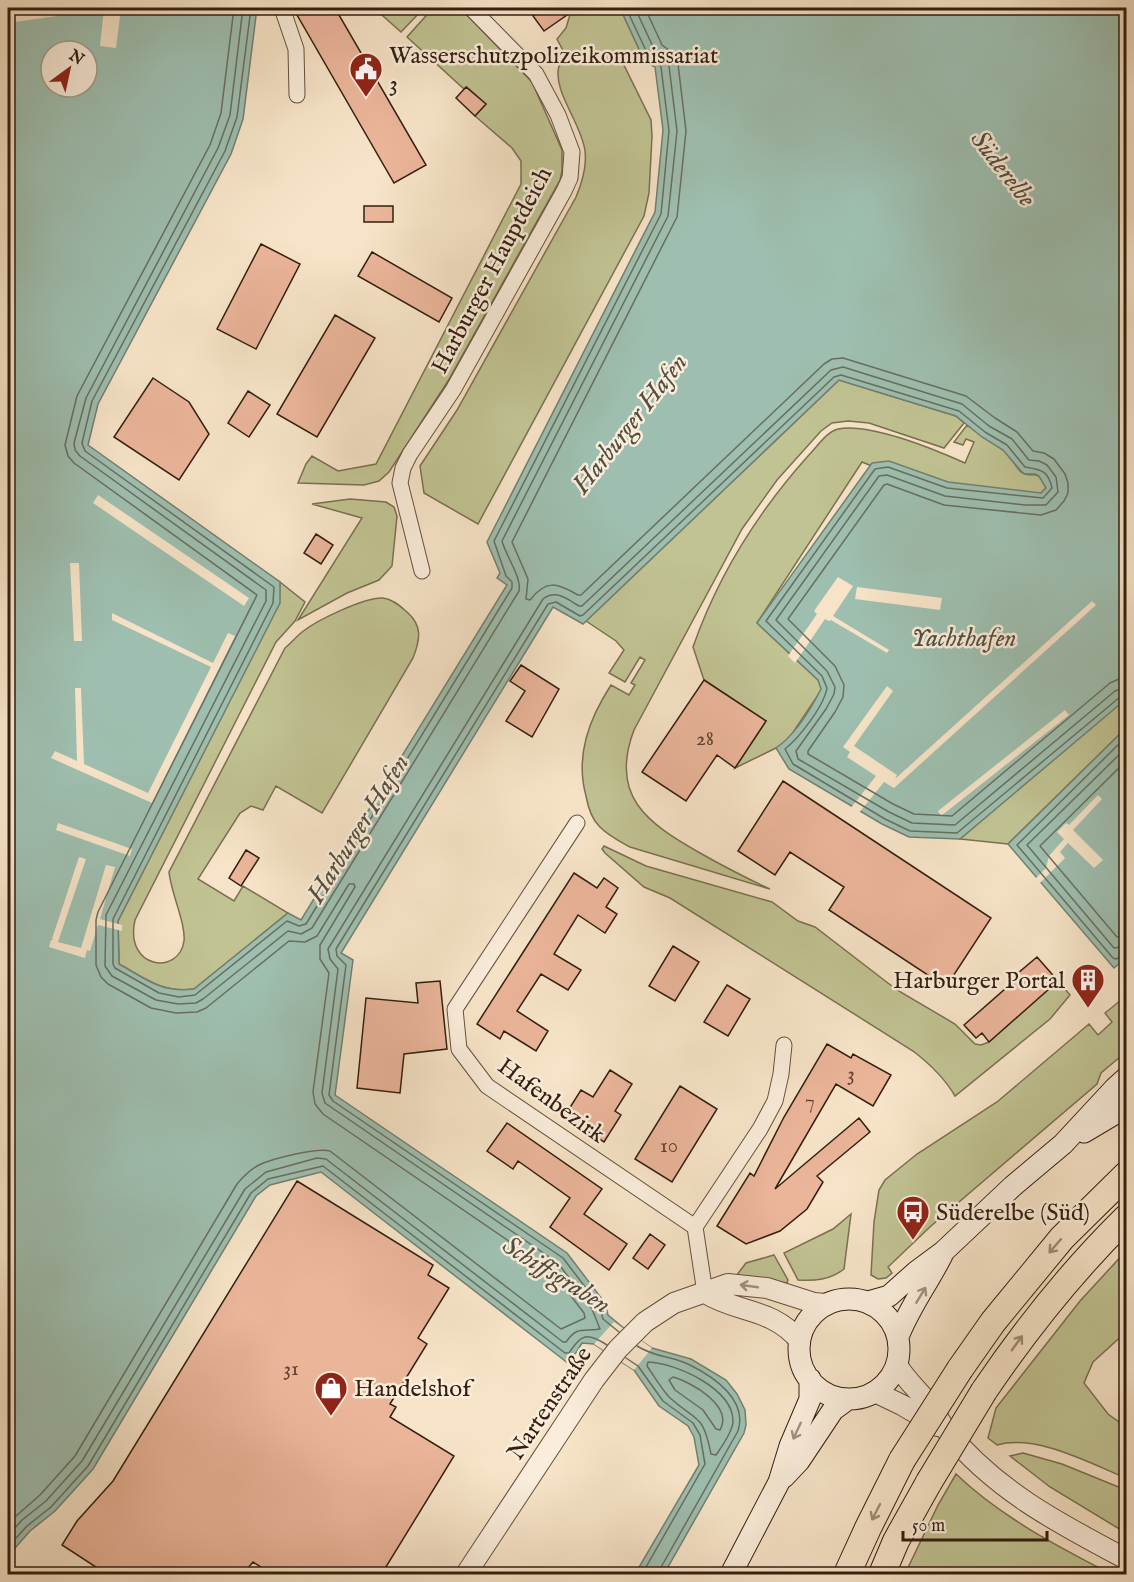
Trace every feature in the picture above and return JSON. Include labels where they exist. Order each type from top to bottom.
[{"type":"highway","points":[[847,1575],[902,1460],[960,1369],[993,1322],[1062,1238],[1126,1175]]},
{"type":"highway","points":[[882,1575],[896,1541],[929,1482],[984,1391],[1019,1339],[1098,1245],[1126,1218]]},
{"type":"main road","points":[[868,1302],[888,1317],[898,1337],[897,1365],[888,1380],[875,1392],[848,1399],[827,1393],[810,1379],[801,1362],[800,1341],[808,1320],[826,1304],[844,1299],[868,1302],[889,1296],[943,1252],[1012,1186],[1062,1144],[1121,1083]]},
{"type":"main road","points":[[1062,1144],[1126,1107]]},
{"type":"main road","points":[[898,1337],[906,1318],[928,1283],[943,1252]]},
{"type":"main road","points":[[731,1575],[779,1482],[790,1446],[810,1399],[810,1379]]},
{"type":"main road","points":[[779,1482],[799,1461],[833,1410],[848,1399]]},
{"type":"street","points":[[282,8],[296,49],[297,95]]},
{"type":"street","name":"Harburger Hauptdeich","points":[[422,571],[400,483],[403,468],[410,453],[453,390],[564,191],[572,166],[572,152],[567,137],[536,74],[471,8]]},
{"type":"street","name":"Hafenbezirk","points":[[577,823],[455,1009],[459,1049],[487,1086],[695,1227]]},
{"type":"street","points":[[784,1045],[775,1101],[760,1129],[695,1227],[705,1293],[728,1306],[755,1311],[772,1318],[787,1327],[800,1341]]},
{"type":"street","name":"Nartenstraße","points":[[466,1575],[594,1380],[612,1356],[645,1322],[674,1303],[728,1284],[767,1288],[814,1303],[826,1304]]},
{"type":"street","points":[[897,1365],[903,1376],[930,1404],[946,1431],[983,1468],[1045,1516],[1126,1559]]},
{"type":"street","points":[[875,1392],[946,1431]]},
{"type":"green space","points":[[374,8],[424,8],[401,32]]},
{"type":"green space","points":[[433,8],[462,10],[532,82],[562,150],[560,180],[448,381],[389,472],[379,481],[364,485],[298,483],[312,456],[338,471],[376,464],[521,184],[521,161],[512,148],[475,116],[486,104],[467,87],[464,89],[407,37]]},
{"type":"green space","points":[[572,8],[620,8],[645,62],[622,51],[618,53],[651,120],[649,193],[644,216],[478,524],[424,493],[420,466],[457,410],[580,186],[585,169],[583,141],[563,97],[558,76],[559,66],[568,60],[557,39],[566,28]]},
{"type":"green space","points":[[839,380],[956,416],[964,423],[944,448],[869,423],[848,421],[832,423],[821,431],[777,480],[742,529],[634,730],[627,753],[626,773],[630,790],[638,805],[649,818],[681,842],[770,889],[630,847],[613,838],[594,819],[590,812],[583,781],[583,752],[586,738],[596,711],[611,685],[629,695],[635,685],[631,683],[645,660],[640,657],[625,682],[609,673],[624,650],[616,641],[586,621]]},
{"type":"green space","points":[[967,425],[1003,449],[1021,472],[1040,477],[1046,488],[1041,493],[932,491],[862,462],[757,623],[818,680],[822,689],[788,740],[735,768],[766,721],[704,680],[693,647],[714,595],[756,522],[772,499],[822,440],[838,429],[851,428],[884,433],[965,463],[974,442],[966,439],[963,445],[954,442]]},
{"type":"green space","points":[[350,499],[386,502],[394,507],[397,516],[392,566],[379,580],[347,593],[298,620],[362,518],[312,504]]},
{"type":"green space","points":[[280,582],[305,602],[295,621],[276,642],[135,920],[134,936],[137,949],[144,957],[154,962],[163,963],[173,959],[180,952],[184,941],[181,917],[169,872],[285,648],[302,632],[329,616],[365,601],[383,598],[390,600],[412,617],[418,628],[417,645],[413,658],[322,813],[276,786],[263,810],[251,806],[240,813],[198,879],[234,901],[243,886],[288,913],[194,989],[163,987],[119,964],[118,921],[279,603]]},
{"type":"green space","points":[[1126,698],[1126,728],[1008,844],[960,839]]},
{"type":"green space","points":[[604,846],[646,866],[772,902],[798,921],[815,927],[897,990],[955,1024],[975,1044],[981,1045],[989,1042],[1058,981],[1070,995],[1050,1019],[955,1096],[936,1071],[913,1051],[670,898],[644,887],[605,853],[602,849]]},
{"type":"green space","points":[[1126,996],[1126,1052],[1101,1073],[1097,1084],[931,1226],[888,1267],[892,1273],[886,1278],[878,1279],[871,1275],[874,1222],[879,1190],[885,1180],[917,1154],[997,1102],[1089,1024],[1098,1035],[1112,1022],[1105,1013]]},
{"type":"green space","points":[[851,1214],[844,1269],[833,1276],[822,1279],[798,1280],[784,1253],[833,1229]]},
{"type":"green space","points":[[1126,1251],[1126,1332],[1093,1362],[1084,1383],[1108,1414],[1126,1427],[1126,1478],[1046,1447],[1029,1443],[997,1445],[988,1438],[996,1408],[1080,1301]]},
{"type":"green space","points":[[774,1255],[788,1280],[787,1283],[736,1276],[746,1263]]},
{"type":"green space","points":[[1023,1453],[1062,1464],[1126,1490],[1126,1533],[1050,1487],[1010,1456]]},
{"type":"green space","points":[[956,1474],[1011,1517],[1111,1574],[905,1574],[938,1505]]},
{"type":"water","points":[[8,8],[257,8],[243,119],[231,154],[98,404],[88,445],[280,582],[280,603],[118,921],[119,964],[154,984],[182,990],[194,989],[288,913],[301,920],[507,585],[497,578],[500,573],[487,542],[655,212],[663,130],[655,67],[645,62],[620,8],[1126,8],[1125,700],[960,839],[909,837],[882,824],[789,769],[776,748],[802,722],[821,689],[818,680],[757,623],[872,463],[889,461],[948,482],[1041,493],[1046,488],[1039,476],[1025,474],[1003,450],[956,416],[839,380],[583,624],[553,607],[341,953],[353,960],[335,1095],[567,1253],[605,1303],[608,1315],[631,1334],[652,1348],[691,1359],[726,1380],[737,1394],[745,1410],[744,1433],[664,1574],[635,1574],[699,1465],[694,1437],[688,1426],[659,1406],[634,1370],[594,1344],[582,1343],[569,1364],[321,1172],[270,1185],[256,1196],[93,1469],[55,1511],[30,1531],[8,1556]]},
{"type":"water","points":[[1126,728],[1126,958],[1114,968],[1008,844]]},
{"type":"pier","points":[[56,8],[57,16],[8,23],[8,12]]},
{"type":"pier","points":[[104,8],[121,8],[116,48],[100,46]]},
{"type":"pier","points":[[98,495],[249,598],[244,606],[93,503]]},
{"type":"pier","points":[[70,563],[79,563],[82,641],[74,641]]},
{"type":"pier","points":[[838,577],[853,586],[833,616],[889,650],[887,653],[831,620],[825,619],[795,663],[788,656],[817,614],[814,611]]},
{"type":"pier","points":[[857,587],[942,598],[940,610],[855,599]]},
{"type":"pier","points":[[1092,601],[1096,605],[894,788],[884,782],[858,814],[850,809],[876,776],[847,757],[850,752],[843,747],[887,686],[893,691],[854,746],[897,775],[895,779]]},
{"type":"pier","points":[[112,613],[213,663],[228,633],[235,636],[152,803],[51,758],[55,751],[77,761],[75,688],[81,688],[84,764],[148,793],[211,667],[112,620]]},
{"type":"pier","points":[[1065,710],[1069,715],[941,816],[938,811]]},
{"type":"pier","points":[[1098,795],[1102,799],[1073,830],[1103,860],[1094,868],[1068,843],[1060,852],[1065,858],[1038,885],[1034,880],[1046,868],[1049,856],[1064,839],[1057,832],[1066,823],[1069,825]]},
{"type":"pier","points":[[58,823],[132,849],[130,856],[56,830]]},
{"type":"pier","points":[[79,857],[86,859],[58,942],[81,948],[106,865],[115,867],[100,919],[122,925],[122,931],[98,925],[90,951],[87,950],[85,958],[49,947],[51,940],[54,940],[52,939]]},
{"type":"pier","points":[[614,1322],[652,1348],[634,1370],[594,1344]]},
{"type":"building","name":"Wasserschutzpolizeikommissariat 3","points":[[293,8],[335,8],[426,165],[394,183]]},
{"type":"building","points":[[544,8],[577,8],[544,31],[533,16]]},
{"type":"building","points":[[466,87],[486,104],[475,116],[456,98]]},
{"type":"building","points":[[364,206],[393,206],[393,222],[364,222]]},
{"type":"building","points":[[261,244],[300,264],[256,349],[217,329]]},
{"type":"building","points":[[372,252],[452,298],[439,322],[358,276]]},
{"type":"building","points":[[335,315],[375,338],[317,437],[277,414]]},
{"type":"building","points":[[153,378],[189,402],[209,434],[179,480],[114,437]]},
{"type":"building","points":[[248,391],[270,405],[249,437],[228,423]]},
{"type":"building","points":[[316,534],[333,545],[321,564],[304,553]]},
{"type":"building","points":[[521,665],[559,689],[532,737],[506,721],[525,691],[510,681]]},
{"type":"building","points":[[704,680],[766,721],[735,768],[717,755],[686,801],[642,772]]},
{"type":"building","points":[[783,781],[991,918],[946,987],[829,910],[844,887],[790,852],[775,875],[738,851]]},
{"type":"building","points":[[246,850],[259,858],[241,886],[229,878]]},
{"type":"building","points":[[574,873],[597,888],[604,878],[618,888],[606,907],[617,914],[605,933],[578,915],[554,954],[581,970],[568,990],[541,974],[517,1011],[548,1031],[536,1051],[504,1031],[500,1039],[477,1024]]},
{"type":"building","points":[[673,946],[699,962],[675,1001],[649,986]]},
{"type":"building","points":[[1037,957],[1058,981],[989,1042],[982,1033],[976,1038],[964,1025],[1014,981],[1011,979]]},
{"type":"building","points":[[440,981],[447,1049],[404,1054],[400,1093],[357,1088],[366,998],[418,1003],[416,983]]},
{"type":"building","points":[[727,985],[750,999],[728,1036],[704,1022]]},
{"type":"building","points":[[827,1044],[851,1058],[853,1054],[891,1075],[873,1106],[836,1084],[775,1189],[859,1118],[870,1132],[817,1176],[823,1182],[807,1209],[780,1231],[746,1244],[717,1226],[750,1173],[754,1176],[784,1117]]},
{"type":"building","points":[[610,1070],[632,1084],[615,1111],[621,1115],[604,1142],[564,1117],[581,1090],[593,1097]]},
{"type":"building","points":[[680,1086],[717,1109],[672,1182],[635,1159]]},
{"type":"building","points":[[507,1123],[602,1189],[584,1214],[627,1244],[609,1270],[550,1227],[570,1198],[518,1161],[513,1169],[487,1151]]},
{"type":"building","name":"Handelshof","points":[[297,1181],[433,1265],[428,1275],[449,1288],[418,1338],[427,1344],[390,1404],[396,1407],[390,1417],[454,1456],[381,1575],[273,1575],[253,1562],[242,1575],[108,1575],[62,1545],[77,1521],[113,1481]]},
{"type":"building","points":[[650,1234],[665,1245],[648,1269],[633,1258]]},
{"type":"place","name":"Wasserschutzpolizeikommissariat 3","points":[[366,98]]},
{"type":"place","name":"Harburger Portal","points":[[1088,1009]]},
{"type":"place","name":"Süderelbe (Süd)","points":[[913,1241]]},
{"type":"place","name":"Handelshof","points":[[331,1417]]},
{"type":"water label","name":"Süderelbe","points":[[1004,168]]},
{"type":"water label","name":"Harburger Hafen","points":[[629,423]]},
{"type":"water label","name":"Yachthafen","points":[[964,637]]},
{"type":"water label","name":"Harburger Hafen","points":[[357,828]]},
{"type":"water label","name":"Schiffsgraben","points":[[557,1274]]}]
